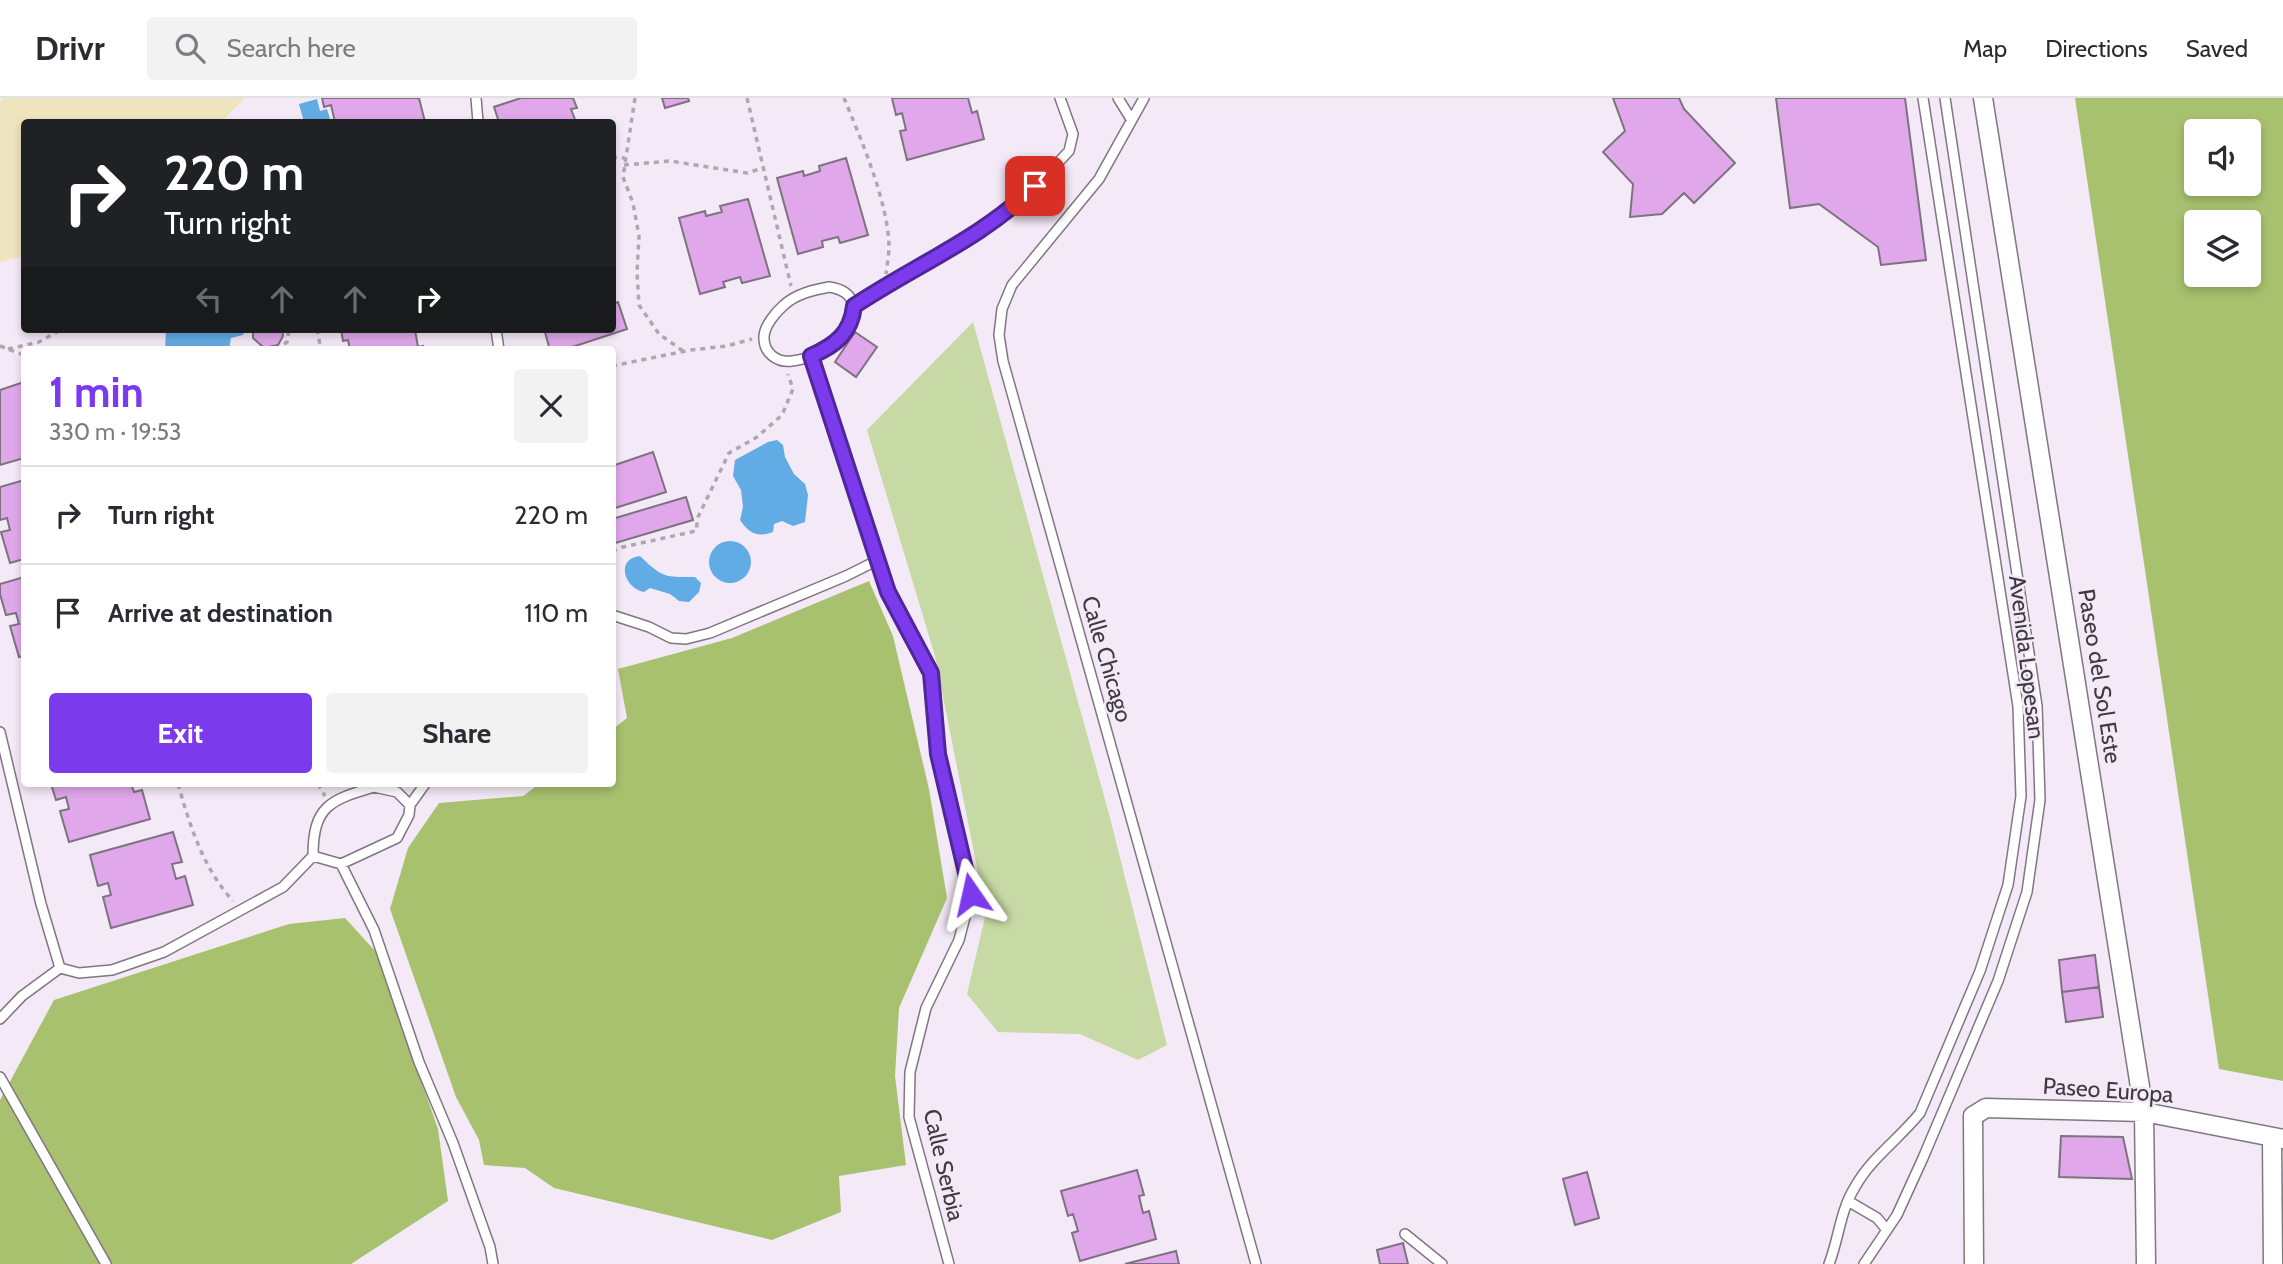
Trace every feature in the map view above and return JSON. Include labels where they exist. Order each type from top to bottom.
[{"type":"street","name":"Paseo del Sol Este","points":[[1983,98],[2144,1112],[2146,1264]]},
{"type":"street","name":"Paseo Europa","points":[[1974,1264],[1973,1116],[1986,1108],[2144,1112],[2278,1138]]},
{"type":"street","points":[[2273,1264],[2278,1138]]},
{"type":"lane","points":[[476,98],[478,119]]},
{"type":"lane","points":[[854,306],[1018,203],[1052,169],[1069,151],[1073,134],[1060,98]]},
{"type":"lane","points":[[1118,98],[1131,118]]},
{"type":"lane","name":"Calle Chicago","points":[[1144,98],[1099,179],[1012,285],[1002,309],[999,335],[1007,374],[1255,1264]]},
{"type":"lane","name":"Avenida Lopesan","points":[[1829,1264],[1842,1213],[1854,1187],[1871,1164],[1905,1132],[1920,1113],[1980,971],[2008,885],[2021,796],[2018,706],[1923,98]]},
{"type":"lane","name":"Avenida Lopesan","points":[[1864,1264],[1897,1215],[1998,981],[2027,892],[2040,800],[2038,706],[1945,98]]},
{"type":"lane","points":[[817,289],[841,289],[850,296],[854,306],[852,322],[843,337],[811,356],[803,360],[784,362],[774,359],[767,349],[764,335],[772,317],[785,303],[793,299],[817,289]]},
{"type":"lane","name":"Calle Serbia","points":[[811,356],[888,592],[931,673],[938,754],[971,894],[959,940],[926,1009],[909,1072],[909,1118],[948,1264]]},
{"type":"lane","points":[[616,616],[649,626],[671,638],[687,639],[710,633],[878,560]]},
{"type":"lane","points":[[0,732],[41,904],[61,968]]},
{"type":"lane","points":[[0,1019],[22,996],[61,968],[79,972],[113,970],[164,952],[283,887],[313,856],[313,831],[320,815],[330,804],[374,787],[397,792],[410,805]]},
{"type":"lane","points":[[313,856],[341,864],[397,838],[409,815],[410,805],[423,787]]},
{"type":"lane","points":[[341,864],[374,930],[419,1062],[477,1208],[493,1264]]},
{"type":"lane","points":[[0,1077],[106,1264]]},
{"type":"lane","points":[[1848,1201],[1877,1219],[1887,1230]]},
{"type":"lane","points":[[1405,1234],[1442,1264]]},
{"type":"path","points":[[635,98],[623,177],[633,203],[639,236],[639,305],[659,334],[683,351]]},
{"type":"path","points":[[747,98],[793,299]]},
{"type":"path","points":[[844,98],[886,214],[890,248],[884,286]]},
{"type":"path","points":[[616,158],[625,158]]},
{"type":"path","points":[[624,165],[670,162],[747,173],[763,168]]},
{"type":"path","points":[[21,346],[39,342],[55,333]]},
{"type":"path","points":[[616,365],[683,351],[727,346],[764,335]]},
{"type":"path","points":[[0,346],[21,354]]},
{"type":"path","points":[[8,349],[21,346]]},
{"type":"path","points":[[616,550],[696,531],[698,517],[729,453],[757,437],[782,415],[793,389],[784,362]]},
{"type":"path","points":[[179,787],[192,831],[215,882],[241,911]]},
{"type":"green space","points":[[2075,98],[2283,98],[2283,1081],[2219,1069]]},
{"type":"green space","points":[[973,322],[1109,814],[1167,1045],[1138,1060],[1080,1034],[998,1032],[967,994],[986,913],[935,656],[867,430]]},
{"type":"green space","points":[[869,581],[893,636],[929,789],[947,898],[899,1008],[895,1076],[906,1165],[839,1176],[841,1212],[772,1240],[554,1188],[525,1168],[484,1165],[479,1140],[456,1097],[390,909],[408,848],[439,803],[523,796],[535,787],[616,787],[616,727],[627,718],[618,669],[732,638]]},
{"type":"green space","points":[[345,918],[377,953],[438,1129],[448,1201],[351,1264],[0,1264],[0,1100],[54,1000],[289,924]]},
{"type":"sand","points":[[4,98],[245,98],[224,119],[21,119],[21,257],[0,262],[0,101]]},
{"type":"water","points":[[317,99],[320,111],[327,109],[330,119],[303,119],[299,104]]},
{"type":"water","points":[[166,333],[244,333],[231,338],[230,346],[165,346]]},
{"type":"water","points":[[777,440],[783,445],[785,457],[794,474],[805,484],[808,495],[805,522],[793,526],[782,521],[774,524],[773,532],[758,534],[750,531],[740,520],[743,507],[741,490],[733,476],[735,460]]},
{"type":"water","points":[[730,541],[745,547],[751,562],[745,577],[730,583],[715,577],[709,562],[715,547]]},
{"type":"water","points":[[640,556],[664,575],[695,577],[701,583],[699,592],[689,602],[679,601],[670,594],[650,588],[644,592],[637,589],[627,580],[625,568],[632,558]]},
{"type":"building","points":[[322,98],[419,98],[424,119],[334,119],[331,105],[324,107]]},
{"type":"building","points":[[521,98],[573,98],[577,108],[571,109],[575,119],[498,119],[494,107]]},
{"type":"building","points":[[662,98],[688,98],[689,101],[665,108]]},
{"type":"building","points":[[892,98],[968,98],[972,113],[977,111],[984,139],[907,160],[900,131],[906,130],[902,113],[896,115]]},
{"type":"building","points":[[1613,98],[1679,98],[1684,109],[1735,163],[1694,203],[1684,193],[1662,214],[1630,217],[1633,184],[1603,152],[1625,131]]},
{"type":"building","points":[[1776,98],[1905,98],[1926,260],[1881,265],[1878,247],[1819,204],[1790,208]]},
{"type":"building","points":[[846,158],[868,235],[840,243],[838,237],[822,241],[823,247],[798,254],[777,178],[803,171],[804,176],[820,171],[819,166]]},
{"type":"building","points":[[748,199],[770,276],[742,283],[740,277],[723,282],[725,287],[700,294],[679,218],[705,211],[706,216],[722,212],[720,206]]},
{"type":"building","points":[[618,302],[627,329],[616,333]]},
{"type":"building","points":[[855,332],[877,347],[856,377],[835,362]]},
{"type":"building","points":[[253,333],[283,333],[283,336],[278,345],[273,346],[262,346],[253,338]]},
{"type":"building","points":[[342,333],[416,333],[418,346],[349,346],[348,340],[343,341]]},
{"type":"building","points":[[545,333],[615,333],[575,346],[549,346]]},
{"type":"building","points":[[21,383],[21,459],[0,465],[0,390]]},
{"type":"building","points":[[653,452],[666,492],[616,508],[616,465]]},
{"type":"building","points":[[21,481],[21,560],[10,563],[1,532],[10,530],[7,518],[0,520],[0,487]]},
{"type":"building","points":[[686,497],[693,520],[616,543],[616,518]]},
{"type":"building","points":[[21,578],[21,657],[10,626],[19,624],[16,613],[6,615],[0,584]]},
{"type":"building","points":[[52,787],[132,787],[134,792],[142,790],[150,819],[69,842],[60,811],[69,809],[66,797],[56,800]]},
{"type":"building","points":[[173,832],[182,862],[172,864],[176,879],[185,876],[193,905],[111,928],[103,897],[111,895],[108,883],[98,886],[90,855]]},
{"type":"building","points":[[2095,955],[2099,987],[2062,992],[2059,960]]},
{"type":"building","points":[[2099,987],[2103,1017],[2066,1022],[2062,992]]},
{"type":"building","points":[[2061,1136],[2123,1137],[2132,1179],[2059,1177]]},
{"type":"building","points":[[1137,1170],[1144,1195],[1139,1196],[1143,1213],[1149,1211],[1156,1239],[1080,1261],[1072,1233],[1078,1231],[1073,1214],[1068,1216],[1061,1191]]},
{"type":"building","points":[[1587,1172],[1599,1218],[1575,1225],[1563,1179]]},
{"type":"building","points":[[1403,1243],[1408,1264],[1380,1264],[1377,1250]]},
{"type":"building","points":[[1176,1251],[1179,1264],[1125,1264]]},
{"type":"route","points":[[971,894],[938,754],[931,673],[888,592],[811,356],[843,337],[852,322],[854,306],[1018,203],[1035,186]]}]
